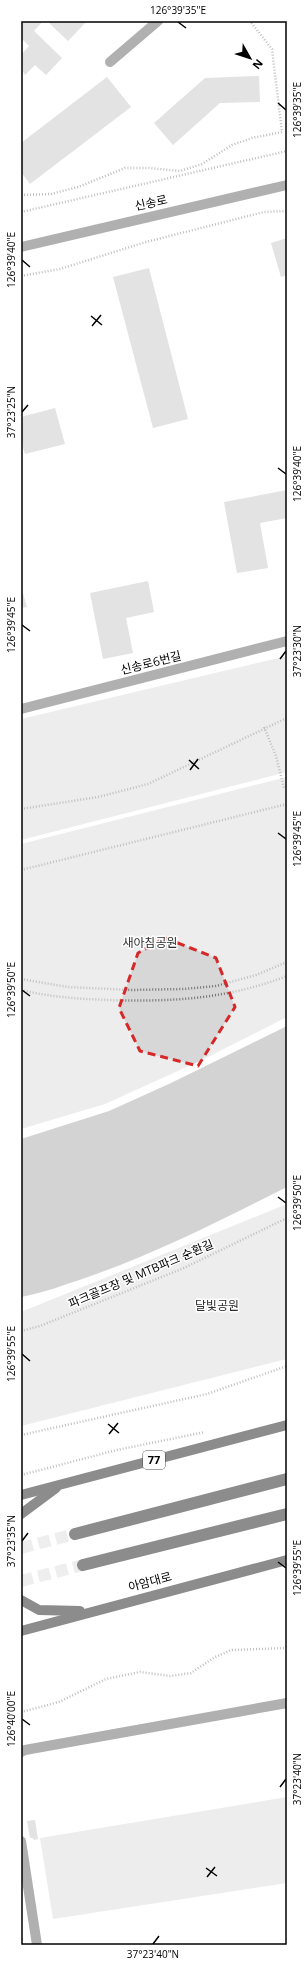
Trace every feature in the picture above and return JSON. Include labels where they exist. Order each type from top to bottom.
[{"type":"highway","points":[[75,1534],[287,1479]]},
{"type":"highway","points":[[83,1565],[287,1514]]},
{"type":"main road","name":"77","points":[[21,1495],[287,1425]]},
{"type":"main road","points":[[21,1514],[60,1485]]},
{"type":"main road","name":"아암대로","points":[[21,1631],[287,1560]]},
{"type":"main road","points":[[21,1600],[39,1610],[92,1612]]},
{"type":"street","points":[[110,62],[158,21]]},
{"type":"street","name":"신송로","points":[[21,247],[287,185]]},
{"type":"street","name":"신송로6번길","points":[[21,709],[287,641]]},
{"type":"street","points":[[21,1752],[25,1750],[287,1703]]},
{"type":"street","points":[[21,1841],[37,1945]]},
{"type":"path","points":[[21,195],[50,194],[78,187],[125,168],[149,168],[180,171],[202,164],[232,145],[252,138],[282,132],[272,49],[250,21]]},
{"type":"path","points":[[21,212],[287,151]]},
{"type":"path","points":[[21,276],[60,269],[146,242],[264,212],[287,211]]},
{"type":"path","points":[[21,809],[98,797],[148,784],[264,727],[287,718]]},
{"type":"path","points":[[264,727],[276,756],[284,788]]},
{"type":"path","points":[[21,870],[287,804]]},
{"type":"path","points":[[21,978],[68,987],[130,990],[184,989],[216,986],[256,975],[287,962]]},
{"type":"path","points":[[21,990],[79,998],[156,1002],[201,999],[234,993],[287,976]]},
{"type":"path","name":"파크골프장 및 MTB파크 순환길","points":[[21,1331],[40,1326],[184,1268],[287,1218]]},
{"type":"path","points":[[21,1435],[207,1394],[287,1366]]},
{"type":"path","points":[[21,1475],[117,1450],[208,1432]]},
{"type":"path","points":[[21,1712],[59,1702],[106,1679],[140,1672],[170,1676],[191,1673],[215,1657],[232,1650],[287,1648]]},
{"type":"highlighted area","points":[[165,938],[216,958],[235,1007],[198,1066],[140,1051],[119,1008],[138,953]]},
{"type":"green space","points":[[287,656],[287,772],[21,840],[21,719]]},
{"type":"green space","name":"새아침공원","points":[[287,777],[287,1017],[200,1061],[105,1104],[21,1129],[21,844]]},
{"type":"green space","name":"달빛공원","points":[[287,1204],[287,1359],[21,1426],[21,1312]]},
{"type":"green space","points":[[287,1797],[287,1883],[53,1919],[40,1838]]},
{"type":"shaded area","points":[[287,1026],[287,1187],[188,1236],[111,1269],[61,1286],[21,1297],[21,1139],[109,1111],[171,1083]]},
{"type":"building","points":[[21,21],[43,21],[34,31],[62,58],[46,75],[35,65],[25,75],[21,68],[21,55],[29,46],[21,38]]},
{"type":"building","points":[[47,21],[87,21],[68,41]]},
{"type":"building","points":[[259,76],[260,102],[220,103],[173,145],[154,123],[205,78]]},
{"type":"building","points":[[107,77],[131,107],[30,184],[21,172],[21,143]]},
{"type":"building","points":[[287,238],[287,275],[281,277],[271,243]]},
{"type":"building","points":[[149,268],[188,419],[153,428],[113,277]]},
{"type":"building","points":[[55,408],[65,444],[25,454],[21,441],[21,417]]},
{"type":"building","points":[[287,490],[287,518],[260,523],[268,568],[237,573],[224,502]]},
{"type":"building","points":[[148,581],[154,612],[126,618],[133,653],[103,659],[90,593]]},
{"type":"building","points":[[21,587],[27,607],[21,608]]},
{"type":"building","points":[[35,1820],[38,1839],[34,1840],[33,1838],[30,1838],[27,1821]]},
{"type":"tunnel","points":[[21,1548],[75,1534]]},
{"type":"tunnel","points":[[21,1581],[83,1565]]}]
